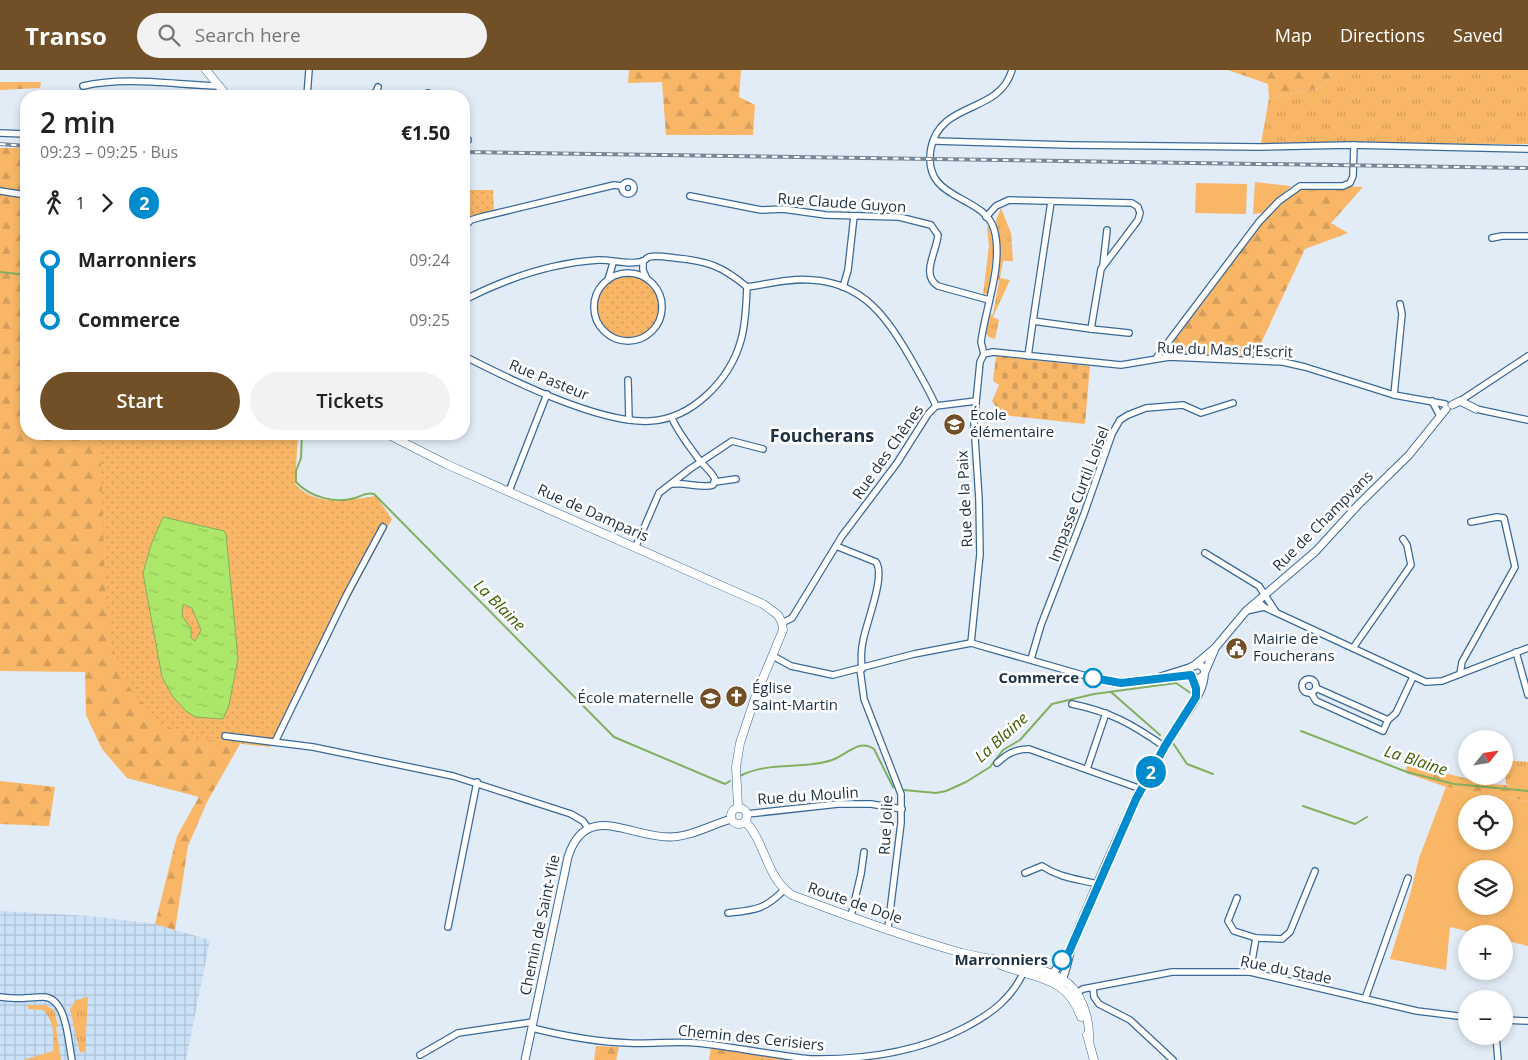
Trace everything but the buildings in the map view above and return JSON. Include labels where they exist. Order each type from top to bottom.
[{"type":"main road","points":[[206,70],[223,90]]},
{"type":"main road","name":"Rue de Damparis","points":[[398,440],[421,453],[636,546],[763,604],[778,615],[782,623]]},
{"type":"main road","points":[[738,807],[736,767],[740,743],[756,695],[781,638],[782,623]]},
{"type":"main road","points":[[738,807],[744,810],[746,818],[737,824],[731,818],[732,810],[738,807]]},
{"type":"main road","name":"Route de Dole","points":[[746,818],[757,836],[774,876],[784,890],[792,896],[942,946],[1062,982],[1074,994],[1094,1060]]},
{"type":"street","points":[[307,90],[309,70]]},
{"type":"street","points":[[1012,70],[1008,81],[1000,92],[988,100],[952,117],[937,130],[931,160],[934,177],[950,194],[986,217],[996,206],[1009,200],[1132,204],[1138,207],[1140,213],[1138,220],[1103,267]]},
{"type":"street","points":[[83,86],[98,82],[126,82],[219,86]]},
{"type":"street","points":[[0,133],[20,134]]},
{"type":"street","points":[[934,141],[1262,147],[1354,145],[1528,149]]},
{"type":"street","points":[[1157,357],[1260,222],[1279,201],[1300,186],[1343,186],[1350,183],[1353,176],[1354,145]]},
{"type":"street","points":[[470,222],[475,219],[532,204],[614,185],[622,186]]},
{"type":"street","points":[[0,191],[20,193]]},
{"type":"street","name":"Rue Claude Guyon","points":[[690,196],[760,210],[783,209],[854,216],[899,216],[934,227],[938,235],[929,272],[933,282],[938,286],[989,300]]},
{"type":"street","points":[[1028,356],[1051,202]]},
{"type":"street","points":[[843,287],[848,270],[854,216]]},
{"type":"street","name":"Rue de la Paix","points":[[971,643],[977,596],[980,539],[974,423],[981,358],[984,354],[981,342],[989,300],[996,243],[992,224],[986,217]]},
{"type":"street","points":[[1091,329],[1103,267],[1107,230]]},
{"type":"street","points":[[1492,238],[1528,236]]},
{"type":"street","points":[[470,297],[506,281],[553,267],[599,260],[608,260],[613,263],[643,261],[650,257],[705,262],[729,272],[747,287]]},
{"type":"street","points":[[613,263],[607,281],[596,298],[597,319],[609,335],[629,341],[647,335],[654,328],[661,315],[660,296],[647,280],[643,270],[643,261]]},
{"type":"street","points":[[607,281],[620,275],[629,274],[647,280]]},
{"type":"street","name":"Rue des Chênes","points":[[747,287],[802,279],[823,281],[843,287],[868,301],[888,322],[936,406],[928,414],[897,463],[836,546],[792,618],[782,623]]},
{"type":"street","name":"Rue Pasteur","points":[[470,359],[547,394],[601,413],[628,420],[649,422],[672,418],[708,394],[729,368],[742,334],[747,287]]},
{"type":"street","points":[[1394,395],[1402,314],[1400,304]]},
{"type":"street","points":[[1033,321],[1129,334]]},
{"type":"street","name":"Rue du Mas d'Escrit","points":[[984,354],[993,352],[1127,365],[1157,357],[1283,362],[1305,366],[1394,395],[1432,401],[1449,406]]},
{"type":"street","name":"Rue de Champvans","points":[[1194,665],[1215,648],[1246,611],[1316,551],[1359,504],[1409,455],[1449,406],[1460,401],[1528,356]]},
{"type":"street","points":[[628,380],[628,420]]},
{"type":"street","points":[[1471,393],[1470,401],[1475,408]]},
{"type":"street","points":[[509,491],[547,394]]},
{"type":"street","points":[[936,406],[976,401]]},
{"type":"street","points":[[1432,401],[1440,416]]},
{"type":"street","points":[[1460,401],[1475,408]]},
{"type":"street","name":"Impasse Curtil Loisel","points":[[1031,659],[1041,625],[1084,514],[1112,434],[1120,420],[1128,414],[1146,408],[1183,406],[1202,413],[1232,403]]},
{"type":"street","points":[[1449,406],[1475,408],[1528,420]]},
{"type":"street","points":[[672,418],[700,461],[711,472],[715,482]]},
{"type":"street","points":[[636,546],[656,499],[670,484],[700,461],[732,441],[763,449]]},
{"type":"street","points":[[670,484],[688,483],[706,487],[715,482],[736,478]]},
{"type":"street","points":[[1460,674],[1462,662],[1514,567],[1504,518],[1497,517],[1471,522]]},
{"type":"street","points":[[276,742],[338,612],[383,527]]},
{"type":"street","points":[[1353,648],[1410,565],[1407,544],[1403,539]]},
{"type":"street","name":"Rue Jolie","points":[[836,546],[876,562],[879,567],[879,579],[863,642],[861,669],[864,698],[899,784],[902,808],[888,928]]},
{"type":"street","points":[[1205,553],[1259,586],[1276,612]]},
{"type":"street","points":[[1258,601],[1264,607],[1413,677],[1436,682],[1528,648]]},
{"type":"street","points":[[1246,611],[1264,607]]},
{"type":"street","points":[[773,656],[791,666],[828,675],[861,669],[914,654],[971,643],[1100,680],[1116,682],[1140,681],[1159,677],[1194,665],[1202,666],[1204,674],[1200,678],[1192,676],[1159,677]]},
{"type":"street","name":"Rue de Champvans","points":[[1069,952],[1097,884],[1141,789],[1165,746],[1202,688],[1204,674],[1215,648]]},
{"type":"street","points":[[1516,652],[1528,695]]},
{"type":"street","points":[[1194,665],[1190,670],[1196,688],[1196,697]]},
{"type":"street","points":[[1316,688],[1314,681],[1305,681],[1303,689],[1311,693],[1316,701],[1382,731],[1388,720],[1396,713],[1413,677]]},
{"type":"street","points":[[1316,688],[1388,720]]},
{"type":"street","points":[[1311,693],[1316,688]]},
{"type":"street","points":[[1072,704],[1106,713],[1133,724],[1165,746]]},
{"type":"street","points":[[1087,770],[1106,713]]},
{"type":"street","points":[[225,736],[335,751],[477,782],[571,814],[588,828],[606,826],[669,837],[684,836],[731,818]]},
{"type":"street","points":[[997,764],[1008,754],[1019,749],[1029,749],[1141,789]]},
{"type":"street","points":[[448,927],[477,782]]},
{"type":"street","name":"Rue du Moulin","points":[[746,818],[838,804],[871,804],[902,808]]},
{"type":"street","name":"Chemin de Saint-Ylie","points":[[525,1060],[568,858],[576,839],[588,828]]},
{"type":"street","points":[[851,916],[864,852]]},
{"type":"street","points":[[1025,873],[1042,866],[1053,873],[1070,879],[1097,884]]},
{"type":"street","points":[[1237,898],[1228,921],[1234,931],[1256,938],[1278,940],[1288,935],[1315,871]]},
{"type":"street","points":[[1365,999],[1408,878]]},
{"type":"street","points":[[728,913],[759,910],[770,904],[784,890]]},
{"type":"street","points":[[1250,972],[1256,938]]},
{"type":"street","points":[[1050,977],[1069,952]]},
{"type":"street","points":[[1062,982],[1069,952]]},
{"type":"street","name":"Chemin des Cerisiers","points":[[420,1055],[463,1032],[532,1025],[597,1041],[632,1043],[671,1042],[812,1059],[870,1059],[888,1057],[942,1040],[977,1022],[1004,1003],[1025,970]]},
{"type":"street","name":"Rue du Stade","points":[[1074,994],[1093,988],[1172,972],[1250,972],[1417,1012],[1458,1016]]},
{"type":"street","points":[[1093,988],[1094,997],[1099,1004],[1130,1020],[1173,1060]]},
{"type":"street","points":[[0,997],[16,999],[48,997],[57,1002],[62,1011],[72,1060]]},
{"type":"street","points":[[1513,1020],[1528,1021]]},
{"type":"street","points":[[1497,1045],[1498,1060]]},
{"type":"shaded area","points":[[0,911],[90,916],[155,924],[210,940],[186,1060],[0,1060]]},
{"type":"green space","points":[[629,70],[741,70],[739,97],[755,105],[753,135],[666,135],[662,82],[628,83]]},
{"type":"green space","points":[[1228,70],[1334,70],[1323,87],[1269,98],[1268,84]]},
{"type":"green space","points":[[1334,70],[1528,70],[1528,144],[1261,143],[1269,98],[1323,87]]},
{"type":"green space","points":[[0,82],[41,82],[40,88],[0,90]]},
{"type":"green space","points":[[0,148],[20,148],[20,440],[190,440],[218,739],[240,744],[207,802],[188,846],[175,930],[155,924],[177,836],[199,797],[127,778],[102,749],[86,715],[85,672],[0,671]]},
{"type":"green space","points":[[1255,182],[1291,186],[1262,213],[1253,214]]},
{"type":"green space","points":[[1196,183],[1247,184],[1246,214],[1195,213]]},
{"type":"green space","points":[[1297,184],[1363,187],[1331,223],[1348,233],[1305,249],[1254,358],[1165,353],[1259,227]]},
{"type":"green space","points":[[470,190],[493,190],[494,211],[470,216]]},
{"type":"green space","points":[[1001,208],[1011,233],[1013,261],[1003,261],[1000,278],[1010,280],[993,317],[999,320],[995,339],[989,337],[986,333],[990,316],[993,314],[999,281],[997,278],[1000,246],[996,220]]},
{"type":"green space","points":[[989,226],[994,250],[988,293],[983,295],[989,246],[987,227]]},
{"type":"green space","points":[[628,276],[640,278],[650,285],[657,295],[659,307],[657,319],[650,329],[640,336],[628,338],[616,336],[606,329],[599,319],[597,307],[599,295],[606,285],[616,278]]},
{"type":"green space","points":[[996,356],[1090,366],[1085,424],[1002,415],[992,401],[999,385],[993,381]]},
{"type":"green space","points":[[100,440],[298,440],[295,484],[303,491],[312,496],[332,500],[376,496],[392,519],[270,747],[197,739],[161,724],[125,683],[111,642],[105,587]]},
{"type":"green space","points":[[1513,761],[1528,762],[1528,786],[1516,787],[1509,785],[1513,785]]},
{"type":"green space","points":[[1407,763],[1458,776],[1458,785],[1528,786],[1528,801],[1513,798],[1513,795],[1493,795],[1446,787],[1406,773]]},
{"type":"green space","points":[[0,781],[55,787],[49,826],[0,824]]},
{"type":"green space","points":[[1446,787],[1493,795],[1458,795],[1458,850],[1513,850],[1513,798],[1528,801],[1528,946],[1513,942],[1513,925],[1458,925],[1458,929],[1450,927],[1446,970],[1390,959],[1419,858]]},
{"type":"green space","points":[[88,997],[85,1051],[80,1053],[70,1009],[76,1000]]},
{"type":"green space","points":[[28,1005],[45,1005],[54,1010],[58,1027],[56,1027],[61,1060],[23,1060],[53,1051],[53,1034],[47,1014],[43,1010],[28,1009]]},
{"type":"green space","points":[[596,1046],[619,1047],[616,1060],[594,1060]]},
{"type":"green space","points":[[711,1046],[783,1058],[783,1060],[709,1060]]},
{"type":"water","points":[[163,517],[224,531],[226,534],[238,659],[229,705],[223,719],[195,717],[186,711],[173,697],[162,677],[143,573],[151,545]],"holes":[[[183,604],[192,608],[201,630],[195,641],[191,638],[191,628],[182,616]]]},
{"type":"waterway","name":"La Blaine","points":[[0,272],[20,274]]},
{"type":"waterway","name":"La Blaine","points":[[302,440],[301,458],[296,471],[296,482],[308,492],[331,500],[347,500],[366,494],[374,494],[614,737],[725,784],[730,781]]},
{"type":"waterway","name":"La Blaine","points":[[904,790],[936,793],[946,791],[966,782],[990,767],[1003,750],[1020,740],[1052,704],[1094,694],[1176,683],[1192,694]]},
{"type":"waterway","name":"La Blaine","points":[[1111,692],[1160,735]]},
{"type":"waterway","name":"La Blaine","points":[[1301,731],[1407,772],[1454,784],[1528,791]]},
{"type":"waterway","name":"La Blaine","points":[[1173,743],[1187,764],[1213,774]]},
{"type":"waterway","name":"La Blaine","points":[[740,776],[751,771],[774,767],[821,763],[837,758],[853,748],[863,745],[874,749],[893,787],[896,788]]},
{"type":"waterway","name":"La Blaine","points":[[1303,806],[1355,824],[1367,817]]},
{"type":"railway","points":[[0,144],[20,146]]},
{"type":"railway","points":[[470,152],[1528,168]]},
{"type":"bus line","name":"2","points":[[1062,960],[1069,952],[1097,884],[1136,799],[1165,746],[1196,697],[1197,691],[1191,675],[1159,677],[1121,683],[1093,678]]},
{"type":"place","name":"École élémentaire","points":[[954,424]]},
{"type":"place","name":"Mairie de Foucherans","points":[[1237,648]]},
{"type":"place","name":"Commerce","points":[[1093,678]]},
{"type":"place","name":"Église Saint-Martin","points":[[736,697]]},
{"type":"place","name":"École maternelle","points":[[710,698]]},
{"type":"place","name":"Marronniers","points":[[1062,960]]},
{"type":"district","name":"Foucherans","points":[[822,436]]}]
